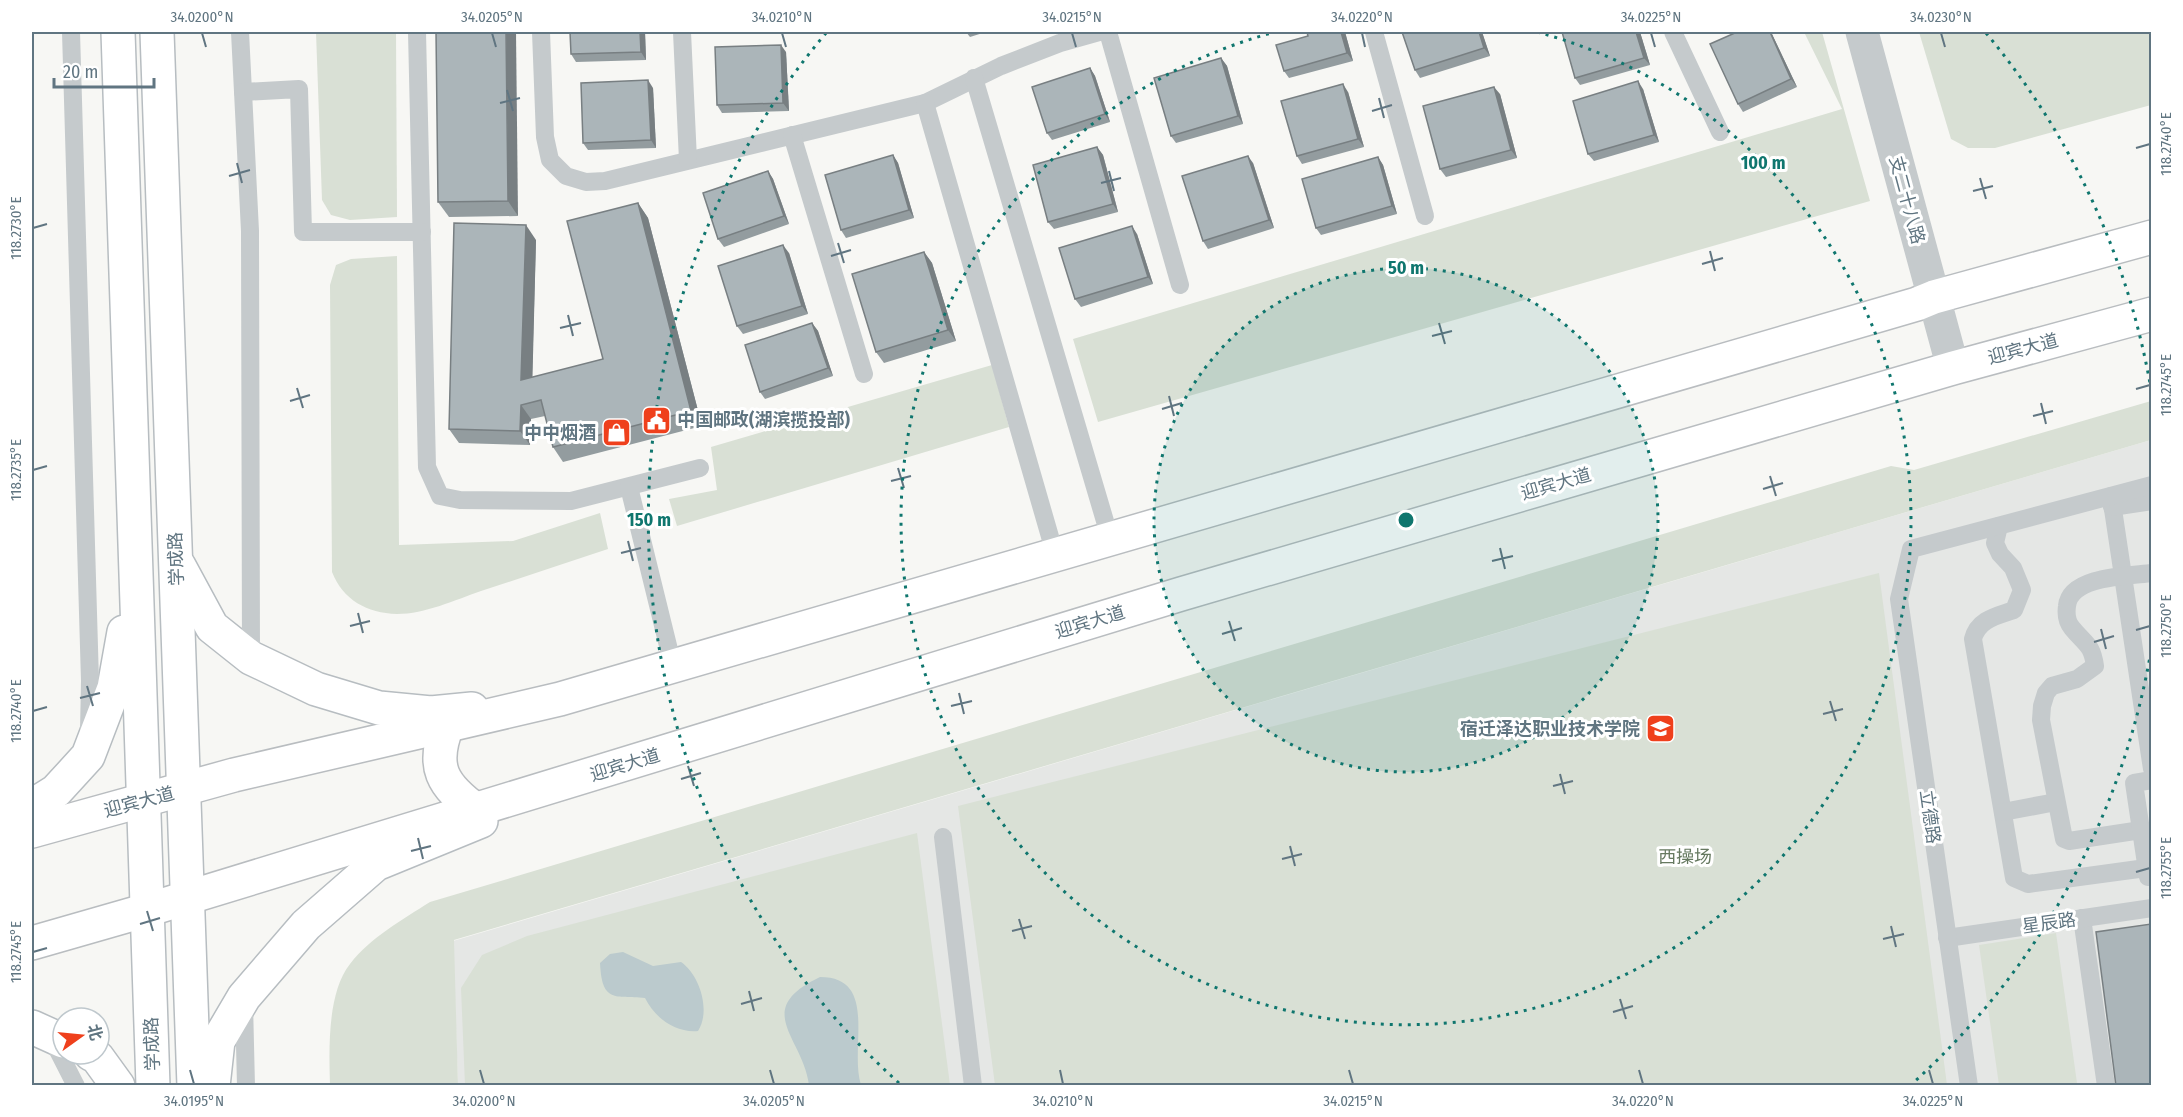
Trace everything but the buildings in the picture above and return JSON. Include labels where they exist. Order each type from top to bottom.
[{"type":"main road","name":"学成路","points":[[118,32],[153,1086]]},
{"type":"main road","name":"学成路","points":[[157,32],[194,1086]]},
{"type":"main road","name":"迎宾大道","points":[[32,831],[183,790],[560,699],[1917,304],[1934,297],[2151,237]]},
{"type":"main road","name":"迎宾大道","points":[[32,943],[590,776],[1181,594],[1953,368],[2151,314]]},
{"type":"main road","points":[[32,806],[56,791],[88,756],[114,688],[136,556]]},
{"type":"main road","points":[[176,559],[212,627],[251,658],[316,689],[379,708],[431,713],[560,699]]},
{"type":"main road","points":[[447,726],[439,745],[439,766],[453,791],[476,810]]},
{"type":"main road","points":[[213,1086],[218,1041],[244,997],[306,925],[376,864],[590,776]]},
{"type":"main road","points":[[104,1066],[118,1086]]},
{"type":"street","name":"支二十八路","points":[[1862,32],[1953,368]]},
{"type":"lane","points":[[71,32],[90,681],[88,756]]},
{"type":"lane","points":[[240,32],[250,231],[251,658]]},
{"type":"lane","points":[[417,32],[428,467],[440,496],[460,500],[570,501],[700,468]]},
{"type":"lane","points":[[542,32],[545,137],[550,160],[566,176],[586,182],[605,181],[925,103],[1058,37],[1099,32]]},
{"type":"lane","points":[[682,32],[688,160]]},
{"type":"lane","points":[[1108,32],[1180,285]]},
{"type":"lane","points":[[1374,32],[1425,216]]},
{"type":"lane","points":[[1673,32],[1720,132]]},
{"type":"lane","points":[[974,78],[1110,538]]},
{"type":"lane","points":[[243,92],[299,89],[303,232],[422,232]]},
{"type":"lane","points":[[925,103],[1055,554]]},
{"type":"lane","points":[[792,135],[864,375]]},
{"type":"lane","points":[[2112,502],[2151,485]]},
{"type":"lane","points":[[629,487],[673,666]]},
{"type":"lane","points":[[2151,501],[2112,502],[1999,526],[1995,543],[2000,554],[2013,568],[2022,590],[2014,610],[1984,621],[1975,630],[1973,639],[2014,878],[2019,882],[2028,884],[2149,867],[2145,829],[2134,783],[2151,780]]},
{"type":"lane","points":[[2112,502],[2123,577],[2143,650],[2151,769]]},
{"type":"lane","name":"立德路","points":[[1969,1086],[1899,599],[1911,549],[1999,526]]},
{"type":"lane","points":[[2145,829],[2069,841],[2062,833],[2041,720],[2046,693],[2052,686],[2077,679],[2095,666],[2093,652],[2085,639],[2071,627],[2066,613],[2068,599],[2085,583],[2151,573]]},
{"type":"lane","points":[[2003,812],[2056,802]]},
{"type":"lane","points":[[943,837],[974,1086]]},
{"type":"lane","name":"星辰路","points":[[1947,938],[2151,908]]},
{"type":"lane","points":[[2082,918],[2106,1086]]},
{"type":"lane","points":[[244,997],[246,1086]]},
{"type":"lane","points":[[48,1034],[76,1086]]},
{"type":"shaded area","name":"宿迁泽达职业技术学院","points":[[2151,440],[2151,1085],[458,1085],[453,941]]},
{"type":"shaded area","points":[[623,952],[653,966],[681,962],[688,968],[694,975],[702,994],[704,1014],[698,1031],[681,1030],[667,1023],[654,1012],[645,998],[612,995],[607,991],[601,976],[600,963],[610,954]]},
{"type":"shaded area","points":[[820,977],[838,980],[850,989],[856,1001],[858,1070],[861,1085],[809,1085],[805,1068],[786,1025],[785,1013],[788,1001],[799,989]]},
{"type":"green space","points":[[316,32],[396,32],[397,217],[350,220],[331,215],[322,200]]},
{"type":"green space","points":[[1804,32],[1822,32],[1870,201],[1098,422],[1073,339],[1842,109]]},
{"type":"green space","points":[[1919,32],[2151,32],[2151,105],[1995,148],[1968,148],[1951,139]]},
{"type":"green space","points":[[397,256],[399,545],[513,541],[600,513],[608,549],[418,612],[397,614],[366,608],[349,597],[337,582],[332,572],[330,285],[336,265],[351,259]]},
{"type":"green space","points":[[992,365],[1009,427],[677,526],[669,499],[717,490],[711,447]]},
{"type":"green space","points":[[2151,401],[2151,440],[454,940],[458,1085],[330,1085],[331,1022],[342,976],[367,945],[430,902],[1891,466],[1914,470]]},
{"type":"green space","name":"西操场","points":[[1879,573],[1947,1085],[995,1085],[958,806]]},
{"type":"green space","points":[[917,833],[950,1085],[465,1085],[461,988],[482,955],[527,936]]},
{"type":"green space","points":[[2056,933],[2077,1083],[2074,1086],[1999,1085],[1979,945]]},
{"type":"place","name":"中国邮政(湖滨揽投部)","points":[[656,420]]},
{"type":"place","name":"中中烟酒","points":[[617,433]]},
{"type":"place","name":"宿迁泽达职业技术学院","points":[[1661,729]]}]
